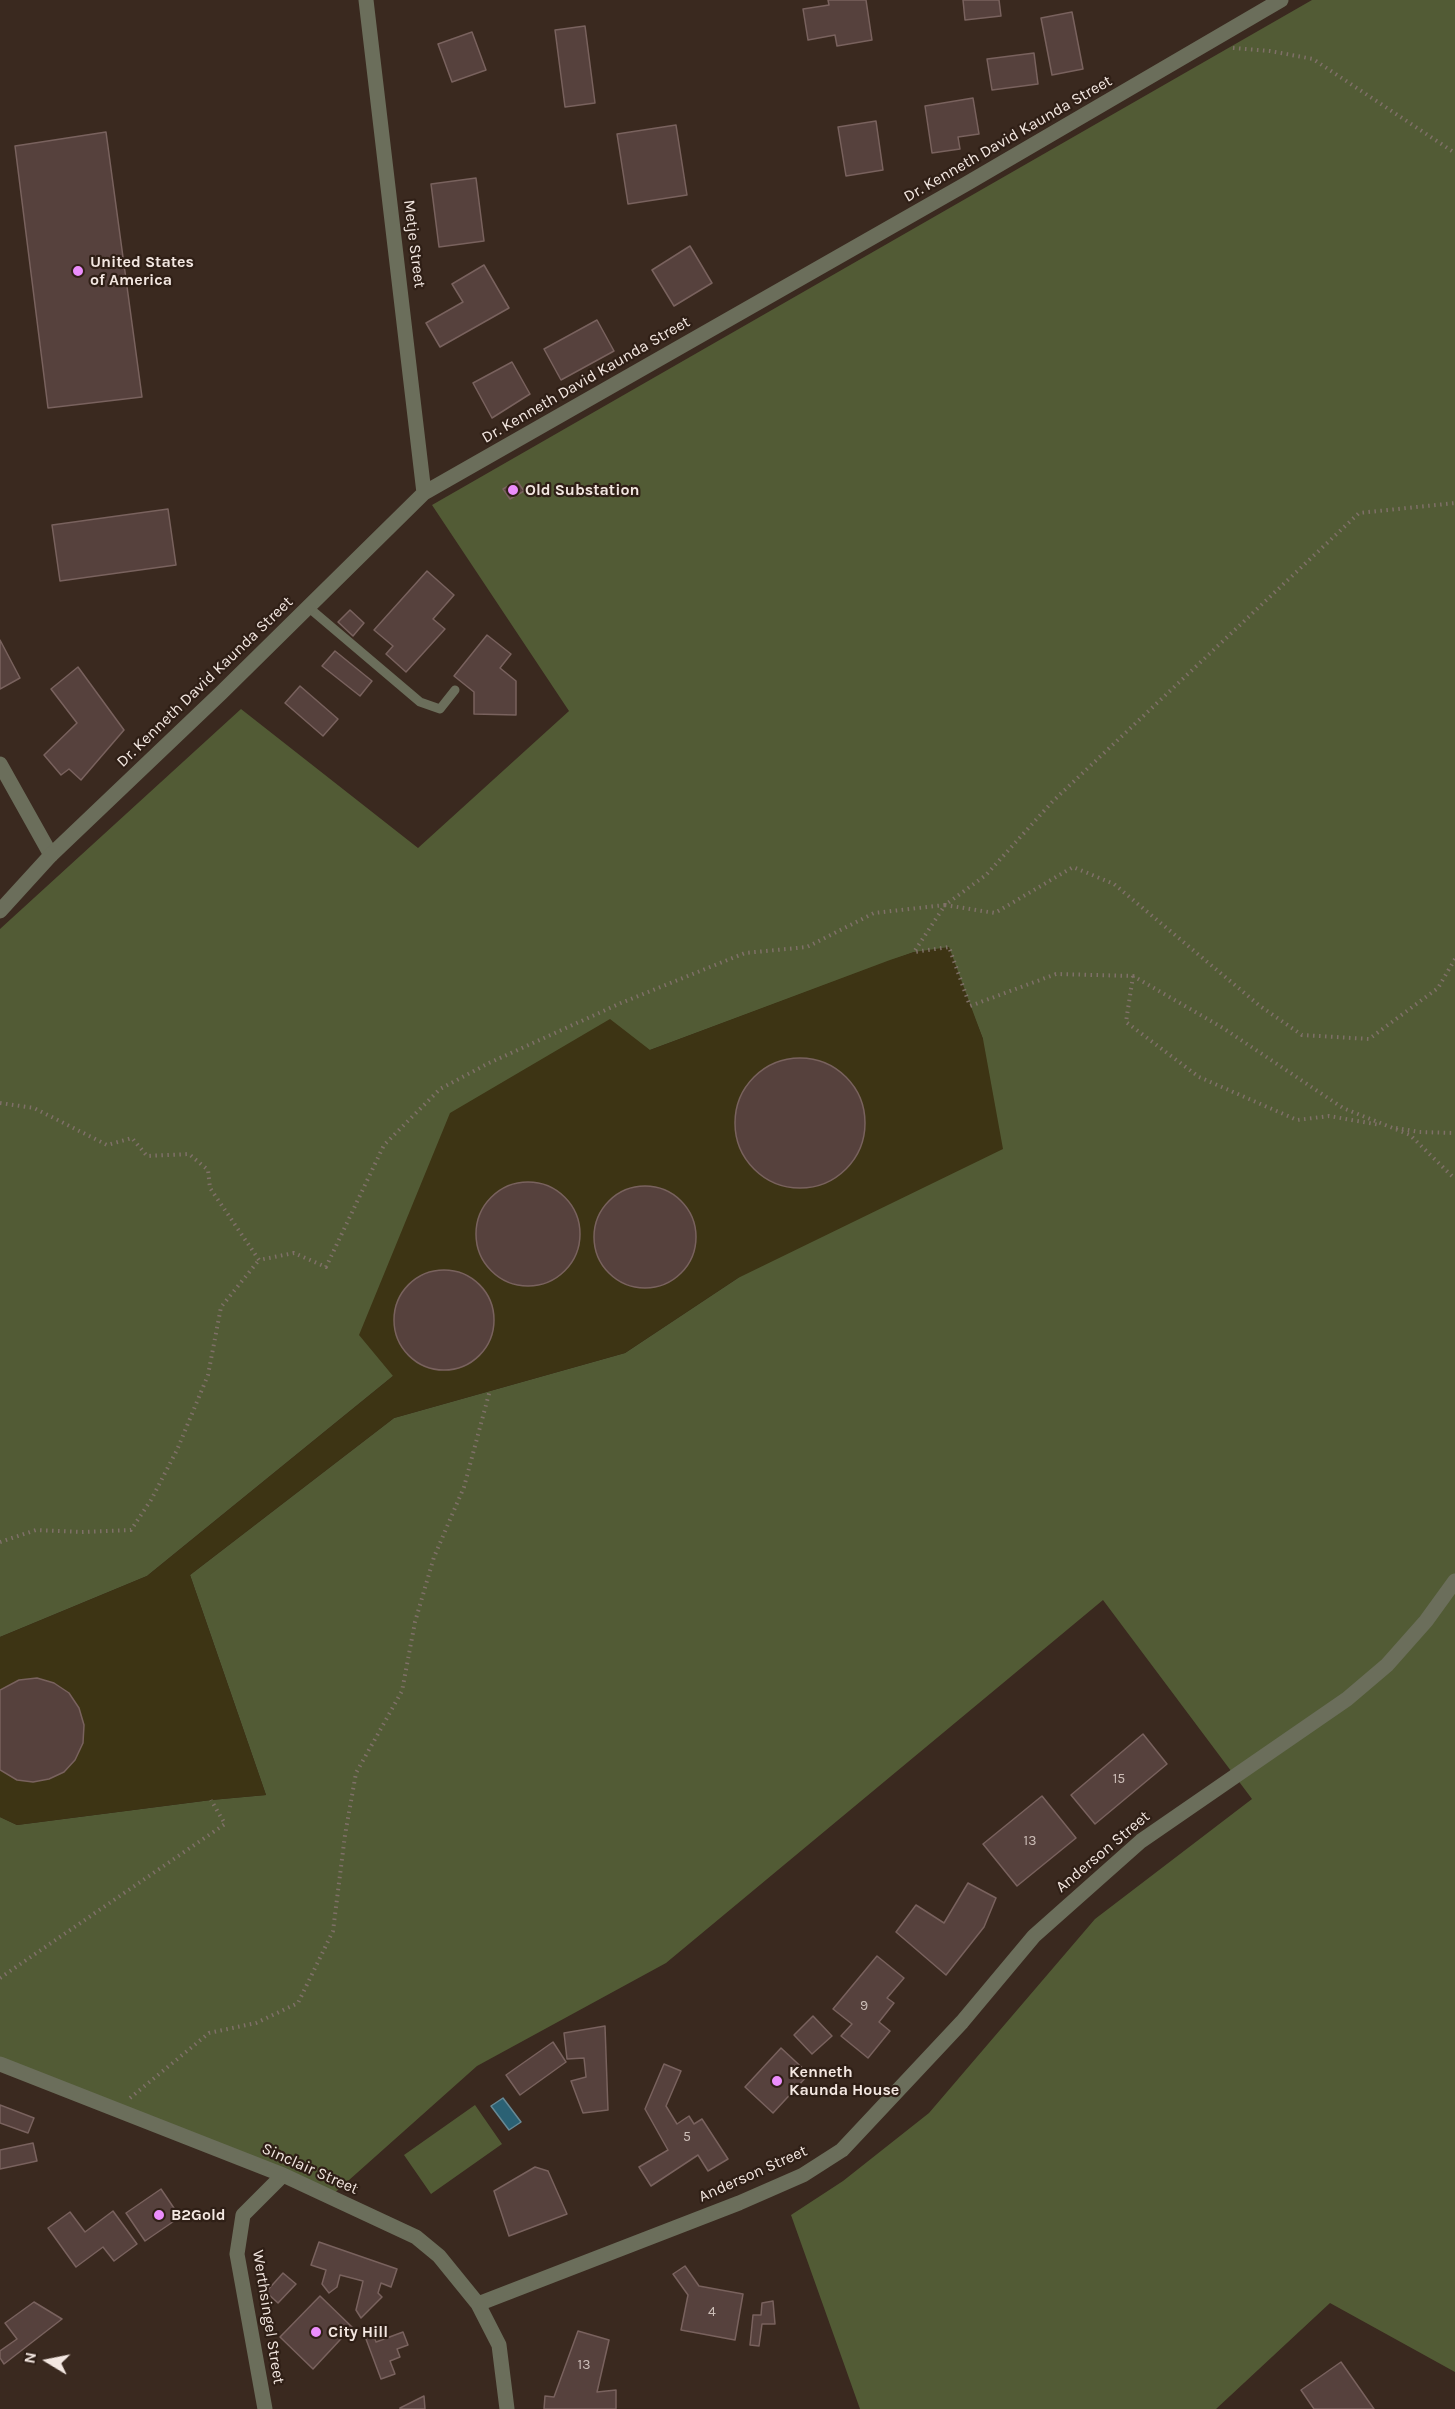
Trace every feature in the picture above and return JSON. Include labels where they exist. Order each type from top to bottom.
[{"type":"street","name":"Metje Street","points":[[366,0],[424,493]]},
{"type":"street","name":"Dr. Kenneth David Kaunda Street","points":[[0,911],[51,855],[424,493],[1281,0]]},
{"type":"street","points":[[0,764],[51,855]]},
{"type":"street","name":"Anderson Street","points":[[478,2304],[739,2203],[803,2175],[842,2150],[962,2022],[1034,1936],[1141,1841],[1347,1699],[1387,1665],[1426,1621],[1455,1581]]},
{"type":"street","name":"Sinclair Street","points":[[0,2064],[283,2175],[416,2237],[439,2256],[478,2304],[499,2345],[507,2409]]},
{"type":"street","name":"Werthsingel Street","points":[[265,2409],[237,2254],[243,2215],[283,2175]]},
{"type":"lane","points":[[308,607],[420,702],[440,709],[455,690]]},
{"type":"path","points":[[1206,45],[1270,51],[1313,59],[1455,153]]},
{"type":"path","points":[[1455,503],[1359,513],[1069,786],[986,874],[945,905],[914,952],[949,947],[970,1006],[1056,974],[1133,976],[1223,1028],[1343,1108],[1410,1135],[1455,1179]]},
{"type":"path","points":[[0,1542],[36,1530],[82,1532],[131,1530],[151,1500],[177,1450],[208,1375],[221,1307],[259,1260],[294,1253],[326,1267],[384,1145],[440,1089],[489,1063],[621,1002],[745,953],[807,946],[874,913],[945,905],[995,913],[1073,867],[1114,884],[1251,999],[1302,1035],[1370,1039],[1438,988],[1455,959]]},
{"type":"path","points":[[1133,976],[1126,1022],[1198,1077],[1297,1120],[1329,1116],[1419,1132],[1455,1133]]},
{"type":"path","points":[[0,1103],[34,1108],[107,1145],[132,1138],[147,1156],[189,1154],[208,1170],[210,1188],[259,1260]]},
{"type":"path","points":[[116,2110],[209,2033],[256,2023],[298,2003],[333,1931],[345,1835],[356,1773],[402,1691],[415,1622],[434,1557],[464,1488],[490,1390]]},
{"type":"path","points":[[0,1978],[225,1824],[211,1800]]},
{"type":"green space","points":[[1312,0],[1455,0],[1455,2372],[1330,2303],[1216,2409],[860,2409],[791,2215],[843,2181],[929,2113],[1095,1919],[1252,1799],[1103,1600],[666,1963],[477,2066],[330,2197],[0,2064],[0,1817],[17,1825],[266,1795],[190,1575],[394,1418],[625,1353],[738,1278],[983,1039],[970,1006],[914,952],[650,1050],[393,1376],[147,1576],[0,1637],[0,929],[241,709],[418,848],[569,711],[432,505]]},
{"type":"green space","points":[[475,2105],[502,2144],[431,2194],[404,2155]]},
{"type":"sand","points":[[949,947],[983,1039],[1003,1149],[738,1278],[625,1353],[394,1418],[190,1575],[266,1795],[17,1825],[0,1817],[0,1637],[147,1576],[393,1376],[359,1335],[450,1113],[610,1019],[650,1050],[890,960],[914,952]]},
{"type":"water","points":[[503,2098],[521,2122],[509,2130],[491,2106]]},
{"type":"building","points":[[828,0],[866,0],[872,40],[837,46],[835,35],[808,40],[803,9],[829,5]]},
{"type":"building","points":[[963,0],[999,0],[1001,16],[965,20]]},
{"type":"building","points":[[1072,12],[1083,69],[1052,75],[1041,18]]},
{"type":"building","points":[[585,26],[595,103],[565,107],[555,30]]},
{"type":"building","points":[[472,32],[486,70],[452,82],[438,44]]},
{"type":"building","points":[[1034,53],[1038,84],[992,90],[987,59]]},
{"type":"building","points":[[973,98],[979,134],[958,137],[960,149],[932,153],[925,106]]},
{"type":"building","points":[[876,121],[883,170],[846,176],[838,127]]},
{"type":"building","points":[[676,125],[687,195],[628,204],[617,134]]},
{"type":"building","name":"United States of America","points":[[106,132],[142,397],[48,408],[15,146]]},
{"type":"building","points":[[476,178],[484,241],[439,247],[431,184]]},
{"type":"building","points":[[690,246],[712,283],[674,306],[652,270]]},
{"type":"building","points":[[484,265],[509,308],[440,347],[426,323],[463,302],[452,284]]},
{"type":"building","points":[[597,320],[614,351],[561,380],[544,349]]},
{"type":"building","points":[[512,362],[530,394],[492,418],[473,383]]},
{"type":"building","name":"Old Substation","points":[[517,481],[524,491],[510,499],[503,489]]},
{"type":"building","points":[[168,509],[176,565],[60,581],[52,525]]},
{"type":"building","points":[[427,571],[454,595],[433,619],[445,629],[406,672],[386,654],[393,646],[374,630]]},
{"type":"building","points":[[350,610],[364,623],[353,636],[338,622]]},
{"type":"building","points":[[487,635],[511,654],[500,668],[516,681],[516,715],[474,714],[474,692],[454,676]]},
{"type":"building","points":[[0,640],[20,678],[0,689]]},
{"type":"building","points":[[335,651],[372,681],[360,696],[322,666]]},
{"type":"building","points":[[78,667],[124,730],[81,780],[69,769],[61,775],[44,755],[77,723],[51,689]]},
{"type":"building","points":[[300,686],[338,719],[323,736],[285,703]]},
{"type":"building","points":[[800,1058],[825,1063],[846,1077],[860,1098],[865,1123],[860,1148],[846,1169],[825,1183],[800,1188],[775,1183],[754,1169],[740,1148],[735,1123],[740,1098],[754,1077],[775,1063]]},
{"type":"building","points":[[528,1182],[548,1186],[565,1197],[576,1214],[580,1234],[576,1254],[565,1271],[548,1282],[528,1286],[508,1282],[491,1271],[480,1254],[476,1234],[480,1214],[491,1197],[508,1186]]},
{"type":"building","points":[[645,1186],[665,1190],[681,1201],[692,1217],[696,1237],[692,1257],[681,1273],[665,1284],[645,1288],[625,1284],[609,1273],[598,1257],[594,1237],[598,1217],[609,1201],[625,1190]]},
{"type":"building","points":[[444,1270],[463,1274],[480,1284],[490,1301],[494,1320],[490,1339],[480,1356],[463,1366],[444,1370],[425,1366],[408,1356],[398,1339],[394,1320],[398,1301],[408,1284],[425,1274]]},
{"type":"building","points":[[37,1678],[54,1683],[69,1693],[79,1708],[84,1725],[83,1743],[75,1760],[64,1772],[49,1779],[33,1782],[17,1780],[0,1770],[0,1690],[19,1680]]},
{"type":"building","points":[[1143,1734],[1167,1764],[1095,1824],[1071,1795]]},
{"type":"building","points":[[1042,1796],[1076,1838],[1017,1886],[983,1844]]},
{"type":"building","points":[[968,1883],[996,1898],[984,1927],[946,1975],[896,1932],[916,1905],[944,1923]]},
{"type":"building","points":[[877,1956],[904,1978],[887,1998],[894,2003],[879,2022],[890,2031],[868,2058],[841,2036],[852,2024],[833,2009]]},
{"type":"building","points":[[813,2016],[832,2036],[812,2054],[794,2035]]},
{"type":"building","points":[[605,2026],[608,2110],[583,2113],[571,2081],[586,2077],[584,2058],[567,2059],[564,2033]]},
{"type":"building","points":[[553,2042],[566,2062],[520,2095],[506,2075]]},
{"type":"building","name":"Kenneth Kaunda House","points":[[781,2048],[809,2074],[773,2113],[745,2087]]},
{"type":"building","points":[[664,2064],[681,2071],[666,2106],[677,2124],[689,2116],[694,2124],[702,2119],[728,2159],[708,2171],[698,2155],[651,2186],[639,2167],[668,2150],[645,2109]]},
{"type":"building","points":[[0,2105],[34,2118],[28,2133],[0,2123]]},
{"type":"building","points":[[33,2143],[37,2161],[0,2169],[0,2150]]},
{"type":"building","points":[[535,2167],[548,2171],[567,2214],[509,2236],[494,2191]]},
{"type":"building","points":[[161,2189],[180,2217],[145,2241],[126,2213]]},
{"type":"building","points":[[113,2211],[137,2244],[114,2261],[103,2247],[76,2267],[48,2228],[70,2212],[85,2232]]},
{"type":"building","points":[[319,2242],[397,2269],[391,2287],[381,2283],[378,2293],[382,2297],[361,2318],[356,2310],[363,2281],[340,2275],[337,2287],[329,2293],[322,2284],[326,2270],[311,2265]]},
{"type":"building","points":[[685,2266],[699,2286],[743,2294],[735,2340],[681,2330],[688,2295],[673,2274]]},
{"type":"building","points":[[283,2273],[296,2284],[278,2303],[266,2292]]},
{"type":"building","name":"City Hill","points":[[320,2296],[352,2327],[313,2369],[280,2337]]},
{"type":"building","points":[[773,2301],[775,2324],[762,2324],[759,2346],[750,2345],[753,2315],[761,2315],[762,2303]]},
{"type":"building","points":[[34,2302],[62,2319],[4,2364],[0,2358],[0,2351],[17,2339],[5,2323]]},
{"type":"building","points":[[371,2328],[376,2342],[403,2332],[408,2345],[397,2349],[400,2357],[390,2361],[395,2374],[381,2379],[363,2331]]},
{"type":"building","points":[[578,2331],[609,2340],[597,2392],[616,2390],[616,2409],[544,2409],[545,2396],[554,2397]]},
{"type":"building","points":[[1341,2362],[1374,2409],[1314,2409],[1301,2390]]},
{"type":"building","points":[[424,2396],[425,2409],[400,2409],[400,2408]]},
{"type":"place","name":"United States of America","points":[[78,271]]},
{"type":"place","name":"Old Substation","points":[[513,490]]},
{"type":"place","name":"Kenneth Kaunda House","points":[[777,2081]]},
{"type":"place","name":"B2Gold","points":[[159,2215]]},
{"type":"place","name":"City Hill","points":[[316,2332]]}]
